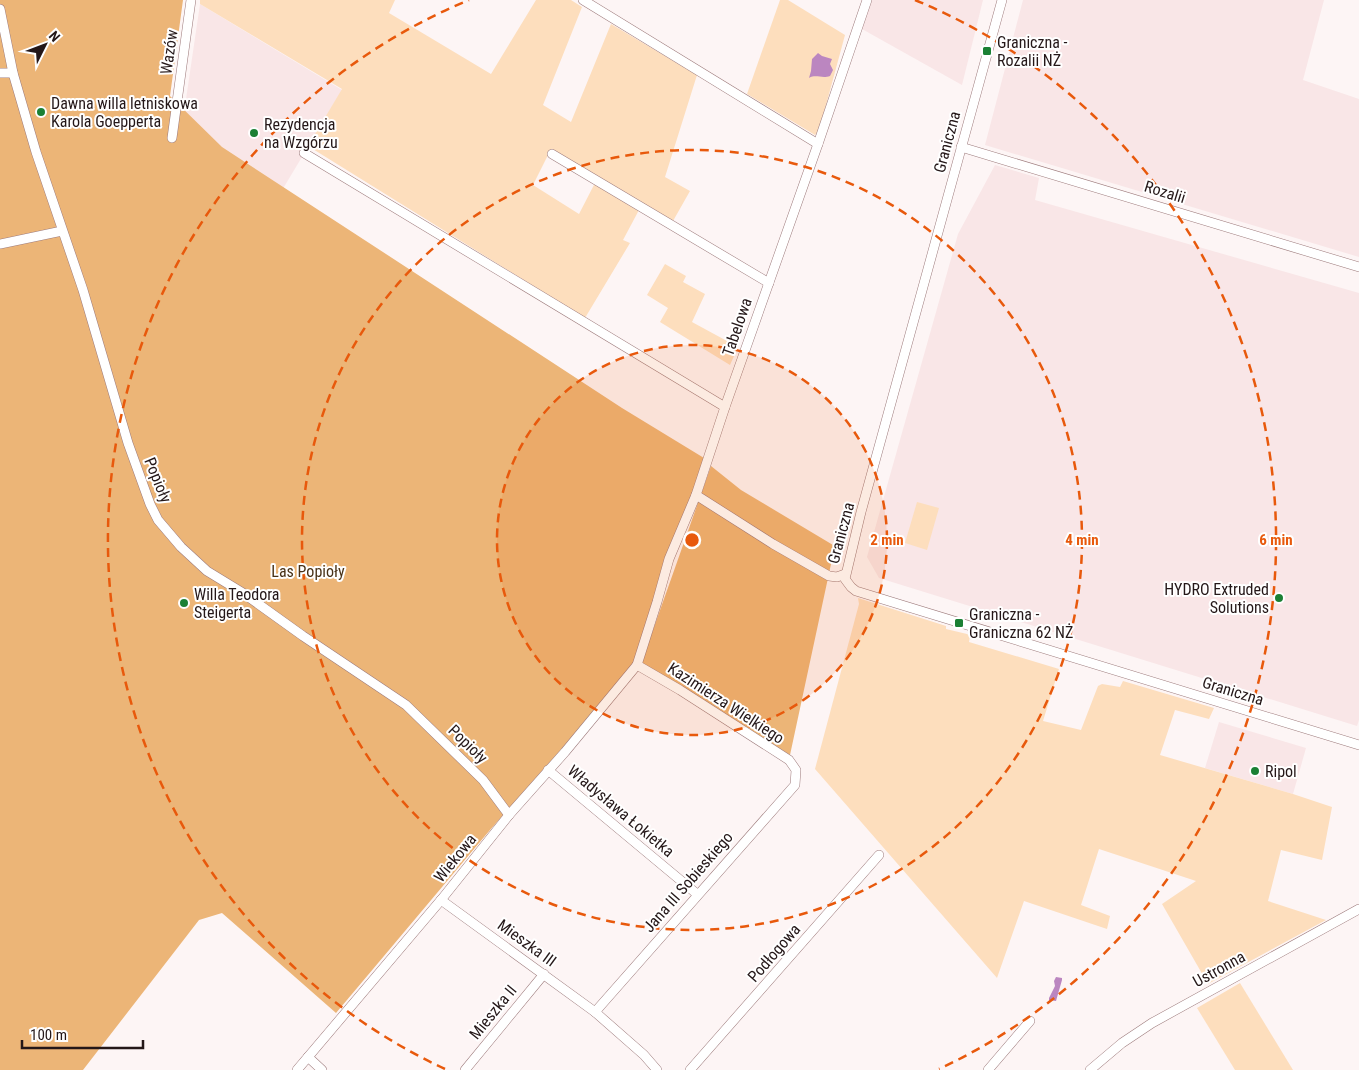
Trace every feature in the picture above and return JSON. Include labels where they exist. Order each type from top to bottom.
[{"type":"street","name":"Wazów","points":[[172,138],[191,0]]},
{"type":"street","points":[[583,0],[818,144]]},
{"type":"street","name":"Tabelowa","points":[[637,665],[668,560],[696,495],[867,0]]},
{"type":"street","name":"Graniczna","points":[[1002,0],[845,574],[847,582],[856,591],[1359,745]]},
{"type":"street","name":"Popioły","points":[[0,9],[13,73],[36,152],[83,290],[128,444],[150,504],[158,520],[181,547],[207,571],[243,593],[406,705],[483,780],[509,815]]},
{"type":"street","points":[[0,73],[13,73]]},
{"type":"street","name":"Rozalii","points":[[961,147],[1359,267]]},
{"type":"street","points":[[304,153],[725,407]]},
{"type":"street","points":[[552,154],[769,283]]},
{"type":"street","points":[[0,244],[62,231]]},
{"type":"street","points":[[696,495],[773,544],[829,576],[837,577],[845,574]]},
{"type":"street","name":"Wiekowa","points":[[297,1070],[441,900],[509,815],[565,752],[637,665]]},
{"type":"street","name":"Kazimierza Wielkiego","points":[[637,665],[789,760],[796,770]]},
{"type":"street","name":"Władysława Łokietka","points":[[548,770],[697,894]]},
{"type":"street","name":"Jana III Sobieskiego","points":[[595,1012],[795,785],[796,770]]},
{"type":"street","name":"Podłogowa","points":[[690,1070],[879,855]]},
{"type":"street","name":"Mieszka III","points":[[441,900],[595,1012],[644,1055],[657,1070]]},
{"type":"street","name":"Ustronna","points":[[1090,1070],[1152,1023],[1359,909]]},
{"type":"street","name":"Mieszka II","points":[[465,1070],[544,974]]},
{"type":"street","points":[[988,1070],[1030,1021]]},
{"type":"street","points":[[308,1057],[322,1070]]},
{"type":"shaded area","points":[[200,0],[395,0],[389,13],[491,74],[536,0],[571,0],[582,7],[543,105],[571,122],[611,24],[697,75],[665,177],[690,191],[673,221],[551,149],[533,185],[579,214],[595,183],[639,210],[623,240],[630,243],[585,318],[308,146],[342,89],[200,4]]},
{"type":"shaded area","points":[[780,0],[788,0],[845,35],[819,131],[815,135],[747,94]]},
{"type":"shaded area","points":[[871,0],[983,0],[962,85],[862,29]]},
{"type":"shaded area","points":[[1023,0],[1324,0],[1303,80],[1359,99],[1359,257],[985,145]]},
{"type":"shaded area","points":[[200,4],[342,90],[278,197],[180,140]]},
{"type":"shaded area","points":[[818,53],[832,59],[830,64],[833,70],[830,76],[814,76],[809,78],[812,59]]},
{"type":"shaded area","points":[[995,165],[1039,178],[1035,200],[1359,293],[1359,720],[1357,726],[879,578],[867,557],[958,234]]},
{"type":"shaded area","points":[[665,264],[686,276],[683,282],[705,294],[692,322],[738,347],[730,365],[660,322],[668,308],[647,295]]},
{"type":"shaded area","points":[[917,502],[939,508],[927,550],[905,543]]},
{"type":"shaded area","points":[[858,598],[946,626],[946,629],[967,634],[970,636],[969,642],[1059,669],[1043,721],[1081,730],[1098,686],[1102,684],[1120,687],[1123,681],[1214,708],[1209,719],[1175,710],[1160,755],[1332,807],[1322,860],[1281,850],[1268,901],[1326,920],[1208,984],[1162,904],[1196,881],[1099,849],[1081,905],[1110,916],[1107,929],[1024,901],[997,978],[815,769],[859,604]]},
{"type":"shaded area","points":[[1219,722],[1306,748],[1293,794],[1205,768]]},
{"type":"shaded area","points":[[1056,977],[1062,978],[1062,980],[1056,1001],[1049,1000],[1055,986],[1054,981]]},
{"type":"shaded area","points":[[1240,983],[1293,1070],[1235,1070],[1197,1008]]},
{"type":"green space","name":"Las Popioły","points":[[0,0],[183,0],[170,96],[222,147],[622,408],[704,458],[632,669],[490,830],[336,1013],[222,913],[199,920],[83,1070],[0,1070]]},
{"type":"green space","points":[[711,466],[741,490],[833,545],[834,550],[790,755],[641,664]]},
{"type":"place","name":"Graniczna - Rozalii NŻ","points":[[987,51]]},
{"type":"place","name":"Dawna willa letniskowa Karola Goepperta","points":[[41,112]]},
{"type":"place","name":"Rezydencja na Wzgórzu","points":[[254,133]]},
{"type":"place","name":"HYDRO Extruded Solutions","points":[[1279,598]]},
{"type":"place","name":"Willa Teodora Steigerta","points":[[184,603]]},
{"type":"place","name":"Graniczna - Graniczna 62 NŻ","points":[[959,623]]},
{"type":"place","name":"Ripol","points":[[1255,771]]}]
